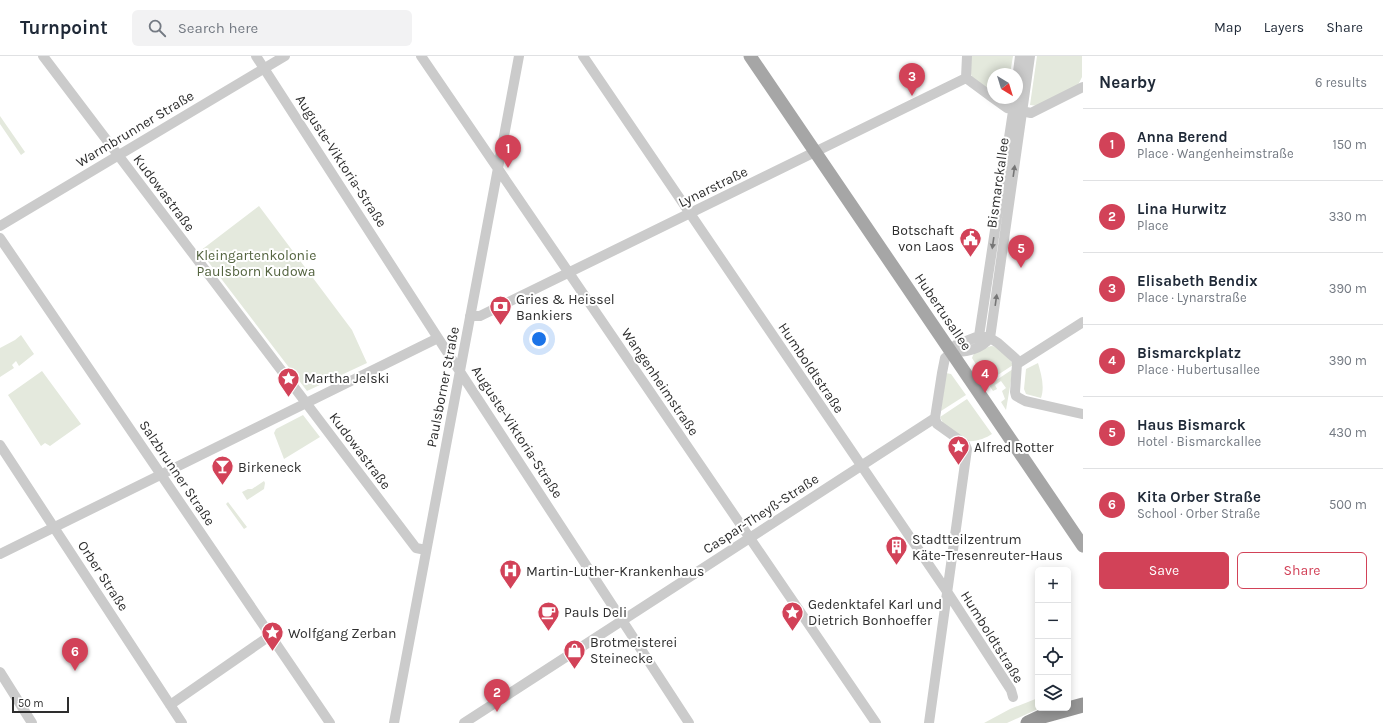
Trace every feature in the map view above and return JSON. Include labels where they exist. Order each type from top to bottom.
[{"type":"highway","points":[[1028,723],[1043,716],[1083,704]]},
{"type":"main road","name":"Hubertusallee","points":[[750,56],[1083,546]]},
{"type":"street","name":"Kudowastraße","points":[[43,56],[416,548],[426,550]]},
{"type":"street","name":"Auguste-Viktoria-Straße","points":[[256,56],[689,723]]},
{"type":"street","name":"Warmbrunner Straße","points":[[0,226],[285,56]]},
{"type":"street","name":"Wangenheimstraße","points":[[421,56],[876,723]]},
{"type":"street","name":"Paulsborner Straße","points":[[394,723],[519,56]]},
{"type":"street","name":"Humboldtstraße","points":[[583,56],[948,593],[1012,690],[1012,697]]},
{"type":"street","points":[[967,56],[966,78],[987,94]]},
{"type":"street","points":[[1018,68],[1020,56]]},
{"type":"street","name":"Bismarckallee","points":[[979,336],[1018,111],[1030,56]]},
{"type":"street","name":"Lynarstraße","points":[[470,316],[480,316],[966,78]]},
{"type":"street","points":[[1001,104],[1007,108],[1031,113],[1083,87]]},
{"type":"street","name":"Bismarckallee","points":[[990,338],[1018,111],[1016,104]]},
{"type":"street","name":"Salzbrunner Straße","points":[[0,238],[330,723]]},
{"type":"street","points":[[1017,364],[1083,322]]},
{"type":"street","points":[[929,723],[967,449],[965,444],[937,424],[935,418],[945,358],[952,352],[956,345],[979,336],[990,338],[1015,356],[1017,364],[1016,396],[1025,401],[1083,414]]},
{"type":"street","points":[[0,554],[438,338]]},
{"type":"street","points":[[952,352],[962,353],[968,351],[986,343],[990,338]]},
{"type":"street","name":"Caspar-Theyß-Straße","points":[[464,723],[539,673],[623,621],[935,418]]},
{"type":"street","name":"Orber Straße","points":[[0,445],[182,723]]},
{"type":"street","points":[[170,705],[271,635]]},
{"type":"street","points":[[0,672],[32,723]]},
{"type":"green space","points":[[970,56],[1013,56],[1011,68],[987,68],[987,89],[972,77]]},
{"type":"green space","points":[[1037,56],[1082,56],[1082,77],[1078,85],[1038,106],[1030,105]]},
{"type":"green space","points":[[0,116],[25,152],[21,155],[0,124]]},
{"type":"green space","name":"Kleingartenkolonie Paulsborn Kudowa","points":[[259,206],[352,330],[367,363],[307,391],[200,251]]},
{"type":"green space","points":[[21,335],[34,354],[19,366],[16,361],[12,365],[14,368],[0,377],[0,348]]},
{"type":"green space","points":[[995,346],[1007,355],[1013,365],[987,382],[972,358],[977,351]]},
{"type":"green space","points":[[1038,363],[1043,385],[1041,398],[1026,394],[1024,389],[1026,369]]},
{"type":"green space","points":[[1013,369],[1006,410],[1001,402],[1005,399],[1002,391],[1006,388],[1001,381],[995,385],[997,389],[993,391],[989,385]]},
{"type":"green space","points":[[42,371],[81,424],[50,446],[45,443],[41,446],[8,395]]},
{"type":"green space","points":[[946,373],[951,374],[966,395],[941,411],[941,409]]},
{"type":"green space","points":[[967,399],[992,434],[981,439],[968,441],[943,423],[940,417]]},
{"type":"green space","points":[[303,415],[320,437],[284,459],[274,433],[276,429]]},
{"type":"green space","points":[[264,481],[264,489],[247,500],[242,492],[252,489]]},
{"type":"green space","points":[[228,502],[247,527],[244,529],[226,504]]},
{"type":"green space","points":[[1035,699],[1035,710],[1007,723],[984,723],[1010,709]]},
{"type":"place","name":"Elisabeth Bendix","points":[[912,96]]},
{"type":"place","name":"Anna Berend","points":[[508,168]]},
{"type":"place","name":"Botschaft von Laos","points":[[970,258]]},
{"type":"place","name":"Haus Bismarck","points":[[1021,268]]},
{"type":"place","name":"Gries & Heissel Bankiers","points":[[501,326]]},
{"type":"place","name":"Bismarckplatz","points":[[985,393]]},
{"type":"place","name":"Martha Jelski","points":[[288,398]]},
{"type":"place","name":"Alfred Rotter","points":[[958,466]]},
{"type":"place","name":"Birkeneck","points":[[223,486]]},
{"type":"place","name":"Stadtteilzentrum Käte-Tresenreuter-Haus","points":[[897,566]]},
{"type":"place","name":"Martin-Luther-Krankenhaus","points":[[510,590]]},
{"type":"place","name":"Pauls Deli","points":[[549,632]]},
{"type":"place","name":"Gedenktafel Karl und Dietrich Bonhoeffer","points":[[793,632]]},
{"type":"place","name":"Wolfgang Zerban","points":[[273,652]]},
{"type":"place","name":"Brotmeisterei Steinecke","points":[[575,670]]},
{"type":"place","name":"Kita Orber Straße","points":[[75,671]]},
{"type":"place","name":"Lina Hurwitz","points":[[497,712]]}]
